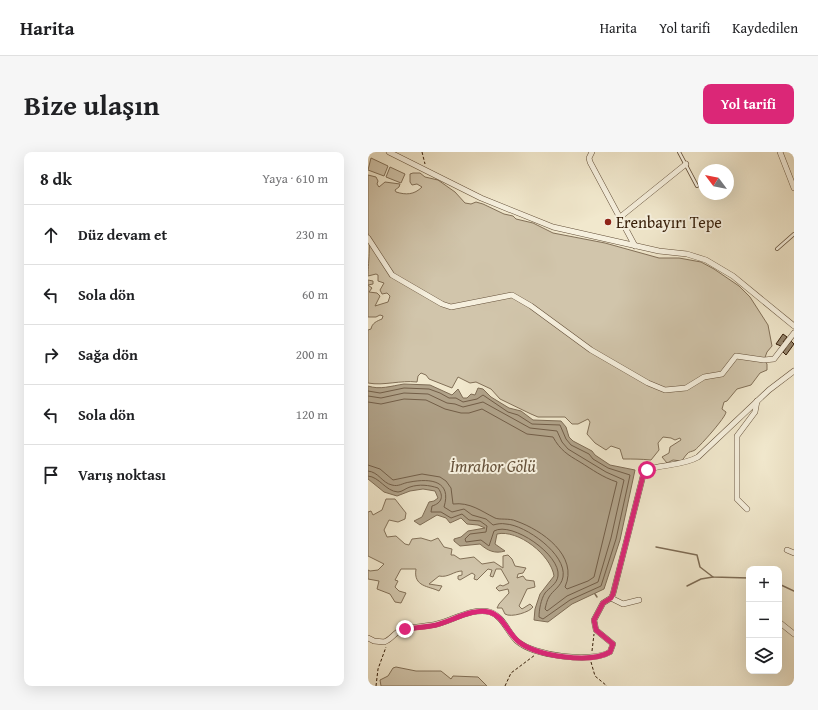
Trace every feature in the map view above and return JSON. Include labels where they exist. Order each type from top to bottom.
[{"type":"street","points":[[389,152],[481,198],[553,227],[659,251],[687,254],[706,260],[733,276],[794,326]]},
{"type":"street","points":[[592,152],[589,158],[590,162],[635,246]]},
{"type":"street","points":[[780,152],[794,188]]},
{"type":"street","points":[[619,218],[686,164]]},
{"type":"street","points":[[368,239],[392,275],[442,304],[451,307],[512,295],[531,306],[591,350],[648,383],[666,390],[686,388],[704,377],[722,374],[736,356],[764,360],[774,359],[794,333]]},
{"type":"street","points":[[368,638],[380,643],[388,641],[395,634],[405,629],[436,625],[481,611],[490,612],[502,621],[518,642],[543,653],[590,658],[610,652],[613,644],[596,630],[594,620],[603,603],[611,598],[644,472],[650,469],[685,463],[698,457],[757,401],[794,370]]},
{"type":"street","points":[[747,509],[737,499],[737,436],[755,412],[757,401]]},
{"type":"street","points":[[787,550],[794,553]]},
{"type":"street","points":[[611,598],[623,604],[639,600]]},
{"type":"street","points":[[782,624],[794,634]]},
{"type":"lane","points":[[679,152],[697,186]]},
{"type":"lane","points":[[777,249],[794,234]]},
{"type":"path","points":[[422,152],[427,170]]},
{"type":"path","points":[[376,686],[378,669],[388,641]]},
{"type":"path","points":[[505,686],[510,673],[527,660],[543,653]]},
{"type":"shaded area","points":[[371,158],[388,166],[384,176],[368,170]]},
{"type":"shaded area","points":[[390,167],[405,174],[401,183],[386,177]]},
{"type":"shaded area","points":[[420,173],[425,177],[438,180],[455,192],[465,203],[471,204],[476,202],[483,204],[504,214],[513,216],[516,219],[533,223],[553,233],[605,243],[659,258],[679,258],[701,262],[739,286],[750,297],[768,325],[772,346],[767,352],[764,360],[767,364],[767,370],[760,373],[751,385],[737,389],[727,401],[724,402],[722,409],[726,412],[725,415],[698,447],[688,453],[681,461],[673,460],[667,463],[662,457],[669,453],[670,447],[681,440],[680,438],[675,440],[663,437],[658,443],[659,450],[651,460],[623,459],[620,449],[611,446],[606,450],[595,443],[587,434],[590,422],[588,419],[578,424],[572,424],[565,417],[538,417],[500,399],[491,389],[476,382],[470,383],[458,377],[452,388],[429,379],[426,375],[421,373],[418,376],[417,382],[380,384],[368,383],[368,330],[371,329],[375,322],[382,319],[383,316],[368,317],[368,285],[372,288],[369,292],[377,293],[380,296],[375,306],[388,302],[390,296],[387,293],[382,294],[380,290],[384,283],[378,281],[378,275],[368,276],[368,175],[376,177],[379,187],[385,182],[400,184],[395,190],[396,192],[407,194],[416,192],[422,187],[417,184],[412,185],[410,182],[410,174]]},
{"type":"shaded area","points":[[368,280],[373,281],[373,284],[368,285]]},
{"type":"shaded area","points":[[386,499],[395,499],[406,513],[405,519],[398,522],[389,520],[384,530],[387,537],[396,536],[405,544],[409,545],[412,539],[421,538],[431,541],[438,538],[444,547],[452,549],[451,555],[454,555],[460,559],[474,557],[482,564],[494,562],[503,568],[503,556],[508,555],[512,559],[515,566],[526,568],[523,573],[518,574],[517,578],[523,576],[526,580],[534,581],[535,587],[527,589],[519,606],[522,609],[530,604],[533,607],[516,615],[505,614],[502,608],[497,608],[509,593],[508,589],[499,591],[496,588],[500,585],[503,586],[509,583],[501,569],[496,569],[493,577],[490,576],[492,570],[488,569],[477,580],[474,579],[475,575],[472,573],[460,580],[458,579],[458,576],[462,575],[462,571],[445,576],[439,576],[429,584],[442,586],[439,591],[419,583],[416,575],[416,569],[401,569],[395,580],[398,581],[395,587],[399,591],[406,593],[401,603],[395,602],[390,594],[377,589],[379,581],[368,579],[368,570],[378,570],[384,564],[368,556],[368,512],[371,511],[373,515],[382,510]]},
{"type":"shaded area","points":[[396,667],[416,671],[441,671],[451,679],[453,676],[478,677],[487,686],[381,686],[380,680],[388,676],[393,668]]},
{"type":"water","name":"İmrahor Gölü","points":[[404,384],[430,385],[452,395],[458,389],[463,398],[467,398],[471,394],[475,395],[478,388],[483,389],[491,397],[509,408],[521,411],[533,420],[561,421],[566,427],[569,437],[573,441],[592,451],[595,455],[610,465],[635,470],[620,540],[604,589],[572,604],[548,622],[534,620],[535,609],[540,594],[554,576],[552,568],[547,560],[532,545],[514,536],[497,534],[495,544],[505,551],[492,551],[480,544],[460,546],[454,541],[454,539],[461,537],[468,531],[485,528],[478,525],[467,524],[461,518],[450,523],[446,518],[437,515],[420,525],[414,521],[422,517],[429,502],[438,498],[435,491],[423,489],[410,491],[397,496],[384,492],[368,479],[368,386],[381,388]]},
{"type":"building","points":[[783,334],[787,337],[783,342],[788,345],[791,341],[794,344],[786,355],[783,352],[786,348],[776,344]]},
{"type":"waterway","points":[[656,547],[697,555],[700,567],[713,577],[746,578]]},
{"type":"waterway","points":[[687,586],[701,579],[713,577]]},
{"type":"waterway","points":[[782,585],[794,591]]},
{"type":"place","name":"Erenbayırı Tepe","points":[[608,222]]},
{"type":"route","points":[[405,629],[436,625],[481,611],[490,612],[495,614],[502,621],[518,642],[535,651],[562,656],[590,658],[610,652],[613,648],[613,644],[596,630],[594,620],[603,603],[611,598],[615,589],[644,472],[647,470]]}]
